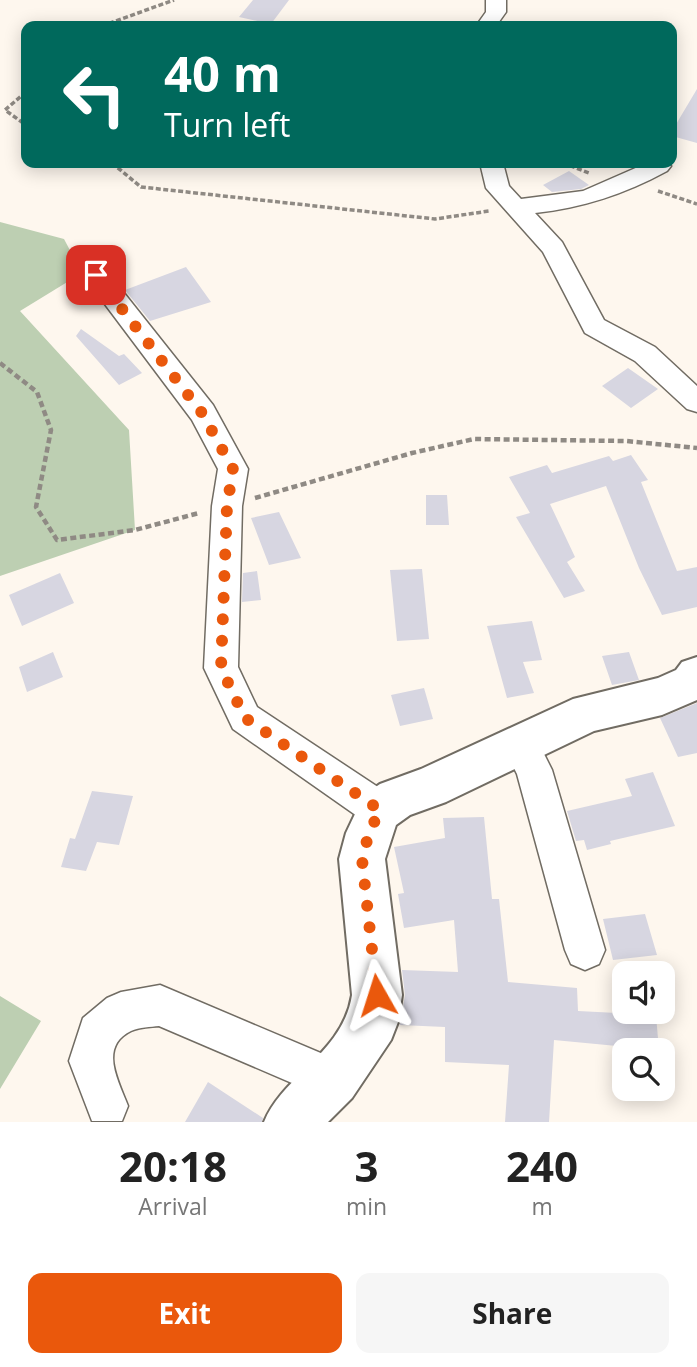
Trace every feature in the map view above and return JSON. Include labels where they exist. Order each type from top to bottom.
[{"type":"main road","points":[[289,1122],[334,1080],[373,1022],[377,995],[362,859],[369,833],[380,810],[396,799],[521,746],[588,713],[662,696],[691,683],[697,675]]},
{"type":"street","points":[[490,21],[496,12],[496,0]]},
{"type":"street","points":[[493,168],[498,188],[553,248],[594,326],[645,354],[697,402]]},
{"type":"street","points":[[514,207],[562,205],[592,197],[655,168]]},
{"type":"street","points":[[96,275],[202,413],[233,469],[227,506],[221,668],[245,718],[380,810]]},
{"type":"street","points":[[521,746],[534,770],[585,950]]},
{"type":"street","points":[[107,1107],[90,1061],[97,1033],[121,1012],[160,1005],[334,1080]]},
{"type":"path","points":[[116,21],[174,0]]},
{"type":"path","points":[[21,96],[5,110],[21,121]]},
{"type":"path","points":[[118,168],[141,187],[435,219],[514,207]]},
{"type":"path","points":[[0,363],[37,392],[51,430],[36,507],[57,540],[135,530],[412,453],[474,439],[626,441],[697,448]]},
{"type":"green space","points":[[0,222],[64,239],[82,273],[20,311],[129,430],[135,530],[0,576]]},
{"type":"green space","points":[[0,996],[41,1021],[0,1089]]},
{"type":"building","points":[[253,0],[289,0],[273,21],[239,17]]},
{"type":"building","points":[[697,89],[697,143],[677,137],[677,123]]},
{"type":"building","points":[[569,171],[589,185],[581,189],[552,192],[543,185]]},
{"type":"building","points":[[186,267],[211,302],[150,321],[125,290]]},
{"type":"building","points":[[81,329],[119,356],[124,354],[142,373],[119,385],[76,336]]},
{"type":"building","points":[[628,368],[658,389],[631,408],[602,386]]},
{"type":"building","points":[[631,455],[648,480],[641,482],[677,571],[697,567],[697,607],[662,615],[639,568],[606,486],[550,504],[575,557],[567,562],[585,591],[564,598],[516,517],[530,513],[509,477],[547,465],[552,473],[609,456],[613,461]]},
{"type":"building","points":[[426,495],[447,495],[449,525],[426,525]]},
{"type":"building","points":[[279,512],[301,558],[269,565],[251,518]]},
{"type":"building","points":[[422,569],[429,639],[397,641],[390,570]]},
{"type":"building","points":[[257,571],[261,600],[242,602],[243,573]]},
{"type":"building","points":[[60,573],[74,603],[22,626],[9,595]]},
{"type":"building","points":[[532,621],[542,660],[523,662],[534,693],[507,698],[487,626]]},
{"type":"building","points":[[53,652],[63,677],[27,692],[19,667]]},
{"type":"building","points":[[629,652],[639,680],[612,685],[602,656]]},
{"type":"building","points":[[424,688],[433,719],[400,726],[391,695]]},
{"type":"building","points":[[697,703],[697,753],[678,757],[660,718]]},
{"type":"building","points":[[653,772],[675,826],[610,841],[611,844],[587,850],[584,840],[576,841],[567,811],[632,796],[625,779]]},
{"type":"building","points":[[92,791],[133,796],[119,845],[97,842],[86,871],[61,867],[70,838],[75,839]]},
{"type":"building","points":[[484,817],[492,899],[499,899],[508,982],[577,988],[578,1011],[612,1013],[612,1024],[657,1024],[658,1038],[612,1038],[612,1046],[554,1040],[549,1122],[505,1122],[509,1065],[445,1062],[445,1027],[400,1025],[405,995],[402,970],[458,972],[454,920],[404,928],[398,894],[404,893],[394,847],[445,838],[443,818]]},
{"type":"building","points":[[645,914],[657,955],[613,960],[603,919]]},
{"type":"building","points":[[208,1082],[263,1118],[262,1122],[185,1122]]},
{"type":"route","points":[[96,275],[113,301],[202,413],[233,469],[227,506],[221,668],[245,718],[380,810],[369,833],[362,859],[377,995]]}]
